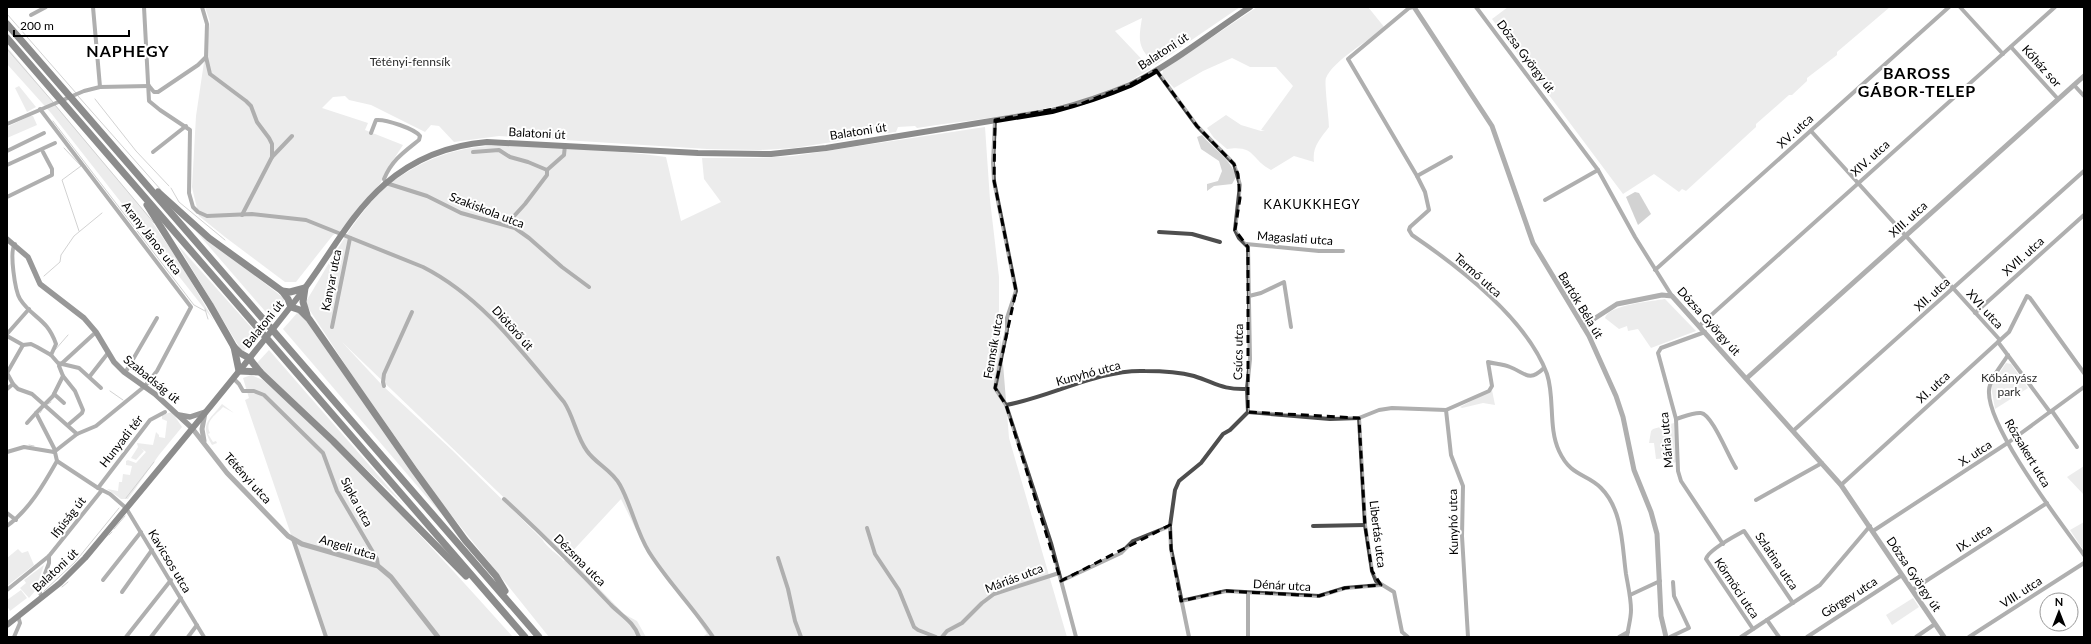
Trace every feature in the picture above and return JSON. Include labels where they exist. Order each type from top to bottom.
[{"type":"highway","points":[[7,24],[513,605],[539,637]]},
{"type":"highway","points":[[7,38],[525,637]]},
{"type":"highway","points":[[132,169],[148,179],[172,205],[200,231],[282,291],[288,299],[291,307],[300,310],[309,319],[418,476],[465,540],[496,576],[513,605]]},
{"type":"highway","points":[[133,183],[210,305],[234,347],[240,354],[249,358],[260,372],[333,441],[469,579],[480,586]]},
{"type":"highway","points":[[282,291],[290,292],[305,288],[304,307],[309,319]]},
{"type":"highway","points":[[234,347],[239,371],[260,372]]},
{"type":"main road","name":"Balatoni út","points":[[7,625],[60,584],[85,558],[291,307],[341,235],[369,200],[386,183],[404,170],[424,159],[462,146],[487,142],[565,145],[698,154],[771,154],[832,147],[995,120],[1081,104],[1131,84],[1156,70],[1250,7]]},
{"type":"main road","name":"Szabadság út","points":[[10,242],[28,257],[40,284],[84,318],[96,332],[114,362],[125,373],[145,386],[192,428]]},
{"type":"main road","points":[[178,414],[187,417],[206,412]]},
{"type":"street","points":[[31,15],[46,7]]},
{"type":"street","points":[[93,7],[100,86]]},
{"type":"street","points":[[144,7],[149,99],[160,110],[186,126],[153,152]]},
{"type":"street","points":[[202,7],[207,24],[206,57],[210,74],[251,106],[257,122],[272,144],[272,157]]},
{"type":"street","name":"Termő utca","points":[[1414,7],[1409,8],[1366,46],[1348,59],[1425,192],[1429,210],[1410,226],[1409,230],[1412,235],[1450,262],[1486,292],[1526,336],[1544,368],[1548,380],[1553,428],[1559,450],[1572,470],[1603,490],[1618,519],[1630,595],[1631,610],[1627,634]]},
{"type":"street","name":"Bartók Béla út","points":[[1414,7],[1492,126],[1533,243],[1597,352],[1620,406],[1634,470],[1651,512],[1657,534],[1661,616],[1666,637]]},
{"type":"street","name":"Dózsa György út","points":[[1476,7],[1598,170],[1655,270],[1672,296],[1841,484],[1944,637]]},
{"type":"street","name":"XV. utca","points":[[1655,270],[1949,7]]},
{"type":"street","name":"Kőház sor","points":[[1960,7],[2003,54]]},
{"type":"street","name":"XIV. utca","points":[[1699,326],[2055,7]]},
{"type":"street","name":"Kőház sor","points":[[2011,47],[2058,99]]},
{"type":"street","points":[[149,99],[198,66],[206,57]]},
{"type":"street","name":"Csúcs utca","points":[[1156,70],[1197,126],[1234,164],[1240,185],[1235,230],[1239,238],[1248,247],[1250,359],[1247,389],[1248,412]]},
{"type":"street","name":"XIII. utca","points":[[1747,378],[2084,76]]},
{"type":"street","name":"Kőház sor","points":[[2074,85],[2084,96]]},
{"type":"street","points":[[7,124],[49,105],[100,86],[149,86]]},
{"type":"street","points":[[149,86],[154,92],[158,92]]},
{"type":"street","name":"Arany János utca","points":[[40,109],[191,306],[157,371],[145,386]]},
{"type":"street","points":[[371,133],[375,122],[380,120],[409,129],[420,136],[419,140],[412,146],[405,149],[388,171],[384,179],[386,183]]},
{"type":"street","name":"Fennsík utca","points":[[995,120],[994,181],[1016,291],[1007,318],[1007,330],[995,388],[1006,405],[1059,573],[1076,637]]},
{"type":"street","name":"Diótörő út","points":[[186,126],[191,132],[189,187],[191,203],[202,214],[213,216],[262,215],[306,220],[409,261],[437,274],[463,292],[495,321],[568,408],[584,447],[611,472],[620,484],[649,552],[664,575],[713,637]]},
{"type":"street","name":"XVI. utca","points":[[1811,131],[1999,341],[2077,447]]},
{"type":"street","points":[[7,151],[44,133]]},
{"type":"street","points":[[242,215],[272,157],[292,136]]},
{"type":"street","points":[[7,165],[55,143]]},
{"type":"street","points":[[506,225],[525,204],[547,175],[547,170],[564,155],[565,145]]},
{"type":"street","points":[[473,152],[499,150],[510,157],[528,162],[547,170]]},
{"type":"street","points":[[7,197],[52,175],[52,169],[43,152]]},
{"type":"street","points":[[1417,176],[1451,157]]},
{"type":"street","points":[[1545,200],[1598,170]]},
{"type":"street","name":"XII. utca","points":[[1793,431],[2084,171]]},
{"type":"street","name":"Szakiskola utca","points":[[386,183],[427,196],[461,213],[506,225],[525,235],[562,267],[590,287]]},
{"type":"street","name":"XVII. utca","points":[[1975,313],[2084,214]]},
{"type":"street","points":[[1159,232],[1192,234],[1220,242]]},
{"type":"street","name":"Kanyar utca","points":[[332,327],[350,238]]},
{"type":"street","points":[[10,242],[19,298],[50,330],[56,344],[51,355]]},
{"type":"street","name":"Magaslati utca","points":[[1246,244],[1319,251],[1343,251]]},
{"type":"street","points":[[1249,296],[1261,294],[1284,282],[1291,327]]},
{"type":"street","points":[[1583,326],[1617,304],[1662,295],[1672,296]]},
{"type":"street","name":"XI. utca","points":[[1841,484],[1999,341],[2013,326],[2027,296],[2030,298],[2084,373]]},
{"type":"street","points":[[29,309],[7,335],[23,345],[31,344],[51,355],[55,362],[79,368],[90,376],[92,381],[102,388]]},
{"type":"street","points":[[384,386],[384,374],[412,312]]},
{"type":"street","points":[[125,373],[157,318]]},
{"type":"street","points":[[68,425],[82,413],[83,410],[75,391],[63,376],[59,366],[96,332]]},
{"type":"street","name":"Mária utca","points":[[1705,332],[1661,348],[1658,351],[1676,419],[1678,471],[1681,481],[1723,544]]},
{"type":"street","points":[[23,345],[7,373],[13,384],[18,389],[32,394],[77,434]]},
{"type":"street","points":[[90,376],[108,353]]},
{"type":"street","name":"Rózsakert utca","points":[[2008,355],[1990,383],[1988,392],[1995,418],[2020,464],[2084,555]]},
{"type":"street","points":[[1188,637],[1171,549],[1170,526],[1173,497],[1179,481],[1201,463],[1223,434],[1230,430],[1248,412],[1330,419],[1359,418],[1379,410],[1392,408],[1446,410],[1489,391],[1492,386],[1488,362],[1512,368],[1527,376],[1537,375],[1544,368]]},
{"type":"street","name":"Kunyhó utca","points":[[1006,405],[1030,400],[1097,378],[1144,370],[1189,375],[1231,390],[1247,389]]},
{"type":"street","points":[[27,423],[54,394],[63,376]]},
{"type":"street","name":"Sipka utca","points":[[233,378],[240,384],[244,391],[254,391],[264,395],[324,453],[337,491],[378,559],[378,566]]},
{"type":"street","points":[[7,389],[13,384]]},
{"type":"street","points":[[7,452],[24,447],[54,452],[77,434],[96,426],[145,386]]},
{"type":"street","name":"X. utca","points":[[1873,531],[2009,442],[2084,387]]},
{"type":"street","points":[[54,394],[64,403]]},
{"type":"street","name":"Kunyhó utca","points":[[1446,410],[1451,456],[1463,486],[1462,536],[1468,637]]},
{"type":"street","name":"Hunyadi tér","points":[[100,489],[150,420],[165,412]]},
{"type":"street","points":[[204,443],[202,429],[206,412]]},
{"type":"street","points":[[7,526],[16,520],[44,484],[57,461],[54,446],[36,413]]},
{"type":"street","points":[[1676,419],[1699,413],[1704,414],[1714,426],[1736,468]]},
{"type":"street","name":"Libertás utca","points":[[1359,418],[1365,525],[1372,571],[1376,581],[1394,592],[1402,632],[1408,637]]},
{"type":"street","name":"Tétényi utca","points":[[192,428],[228,472],[292,539]]},
{"type":"street","name":"Kavicsos utca","points":[[57,461],[110,494],[126,508],[171,580],[204,637]]},
{"type":"street","points":[[1756,500],[1822,463]]},
{"type":"street","name":"Ifjúság út","points":[[7,590],[49,556],[100,489]]},
{"type":"street","name":"Dézsma utca","points":[[504,499],[588,579],[619,614],[633,624],[639,637]]},
{"type":"street","name":"IX. utca","points":[[1912,590],[2047,503]]},
{"type":"street","points":[[7,513],[16,520]]},
{"type":"street","points":[[1312,526],[1365,525]]},
{"type":"street","name":"Máriás utca","points":[[1061,581],[1121,552],[1134,541],[1170,526]]},
{"type":"street","points":[[1741,637],[1820,585],[1870,526]]},
{"type":"street","points":[[867,528],[874,554],[899,590],[914,627],[936,637]]},
{"type":"street","name":"Szlatina utca","points":[[1723,544],[1744,531],[1793,603]]},
{"type":"street","points":[[104,580],[141,532]]},
{"type":"street","points":[[292,539],[326,637]]},
{"type":"street","name":"Angeli utca","points":[[292,539],[378,566],[391,577],[438,637]]},
{"type":"street","name":"Körmöci utca","points":[[1723,544],[1706,557],[1706,561],[1753,629]]},
{"type":"street","points":[[122,592],[152,550]]},
{"type":"street","name":"Ifjúság út","points":[[42,598],[39,590],[49,563],[49,556]]},
{"type":"street","points":[[778,558],[788,589],[795,621],[802,637]]},
{"type":"street","name":"VIII. utca","points":[[1969,637],[2084,564]]},
{"type":"street","name":"Máriás utca","points":[[942,637],[947,632],[962,623],[982,603],[994,594],[1059,573]]},
{"type":"street","name":"Görgey utca","points":[[1807,637],[1902,575]]},
{"type":"street","points":[[126,637],[171,580]]},
{"type":"street","points":[[1630,595],[1660,581]]},
{"type":"street","points":[[1670,637],[1689,628],[1674,596],[1673,582]]},
{"type":"street","name":"Dénár utca","points":[[1181,602],[1226,591],[1319,596],[1345,588],[1381,585]]},
{"type":"street","points":[[1248,593],[1248,637]]},
{"type":"street","points":[[151,637],[181,598]]},
{"type":"street","points":[[14,637],[20,623],[18,616]]},
{"type":"street","points":[[1767,620],[1779,637]]},
{"type":"street","points":[[1916,637],[1935,624]]},
{"type":"street","points":[[188,637],[197,625]]},
{"type":"street","points":[[1619,637],[1627,634]]},
{"type":"highlighted area","points":[[1156,70],[1197,126],[1234,164],[1238,174],[1240,198],[1235,230],[1248,247],[1248,412],[1359,418],[1365,525],[1372,571],[1381,585],[1345,588],[1319,596],[1226,591],[1181,601],[1171,549],[1170,525],[1061,581],[1006,405],[995,388],[1016,291],[994,181],[995,120],[1081,104],[1131,84]]},
{"type":"green space","name":"Tétényi-fennsík","points":[[205,7],[1240,7],[1155,65],[1142,49],[1140,33],[1142,18],[1115,31],[1151,69],[1116,88],[1092,96],[1018,114],[917,128],[915,126],[898,127],[896,132],[888,133],[867,131],[858,138],[794,148],[760,150],[707,149],[499,136],[454,142],[439,126],[431,125],[425,132],[371,105],[349,100],[345,96],[333,97],[322,108],[368,123],[365,130],[403,145],[388,168],[380,184],[340,231],[333,235],[296,282],[285,282],[199,216],[192,187],[196,116],[210,22]]},
{"type":"green space","points":[[1257,7],[1368,7],[1385,28],[1344,58],[1330,71],[1326,78],[1329,127],[1315,147],[1314,162],[1294,156],[1271,170],[1259,162],[1248,151],[1236,148],[1227,149],[1214,138],[1207,128],[1226,115],[1241,125],[1261,131],[1265,130],[1261,130],[1293,86],[1276,67],[1250,67],[1232,58],[1203,71],[1174,88],[1162,75],[1163,70]]},
{"type":"green space","points":[[1508,7],[1890,7],[1837,52],[1837,55],[1807,78],[1807,81],[1792,95],[1789,95],[1756,124],[1756,127],[1686,191],[1682,189],[1679,192],[1654,174],[1623,194],[1492,19]]},
{"type":"green space","points":[[7,47],[146,213],[182,266],[214,321],[51,113],[7,64]]},
{"type":"green space","points":[[19,86],[36,107],[27,112],[15,88]]},
{"type":"green space","points":[[33,116],[37,125],[7,138],[7,127]]},
{"type":"green space","points":[[985,127],[990,200],[999,277],[999,314],[1009,438],[1067,637],[702,637],[707,634],[688,604],[668,582],[647,552],[621,499],[568,556],[624,614],[637,621],[646,637],[549,637],[440,501],[350,372],[305,303],[361,214],[384,188],[409,171],[430,160],[450,153],[471,148],[512,145],[612,151],[666,157],[681,221],[721,202],[704,179],[702,158],[757,158],[793,156]],"holes":[[[342,342],[546,538],[568,556],[564,561],[452,450],[382,385]]]},
{"type":"green space","points":[[1202,135],[1231,165],[1236,177],[1232,184],[1214,186],[1207,191],[1207,184],[1218,181],[1222,171],[1219,161],[1201,149],[1197,137]]},
{"type":"green space","points":[[193,228],[285,299],[271,318]]},
{"type":"green space","points":[[177,244],[258,335],[244,351],[241,350]]},
{"type":"green space","points":[[1665,299],[1696,331],[1651,348],[1638,329],[1628,331],[1627,326],[1619,329],[1605,318],[1614,310],[1622,307],[1642,302]]},
{"type":"green space","points":[[298,312],[302,315],[443,516],[283,329]]},
{"type":"green space","points":[[269,350],[404,505],[262,370],[257,363]]},
{"type":"green space","name":"Kőbányász park","points":[[2006,363],[2011,364],[2028,388],[1995,409],[1991,386]]},
{"type":"green space","points":[[251,375],[263,380],[360,473],[513,637],[326,637],[245,400],[249,398],[243,378]]},
{"type":"green space","points":[[1492,390],[1495,405],[1483,403],[1462,408],[1460,407]]},
{"type":"green space","points":[[222,404],[234,413],[223,407],[212,418],[209,425],[210,433],[208,434],[213,442],[216,441],[217,443],[212,445],[206,432],[206,427],[207,423]]},
{"type":"green space","points":[[172,412],[182,427],[159,455],[128,499],[121,499],[107,489],[118,491],[119,482],[122,482],[123,474],[130,475],[132,466],[126,465],[126,461],[128,460],[136,463],[146,452],[141,448],[144,451],[136,460],[131,458],[138,447],[137,443],[153,445],[156,432],[159,437],[165,438],[167,421],[162,419],[162,415]]},
{"type":"green space","points":[[1674,423],[1677,461],[1674,463],[1671,458],[1656,459],[1654,443],[1649,443],[1651,431],[1653,429]]},
{"type":"green space","points":[[2084,466],[2084,495],[2067,477]]},
{"type":"green space","points":[[2084,522],[2084,551],[2070,530]]},
{"type":"green space","points":[[18,549],[22,553],[28,551],[34,565],[7,586],[7,558]]},
{"type":"green space","points":[[44,565],[35,591],[29,598],[20,588],[26,583],[24,580]]},
{"type":"green space","points":[[21,590],[27,598],[10,611],[7,606],[7,600]]},
{"type":"green space","points":[[1913,598],[1919,607],[1892,625],[1886,615]]},
{"type":"shaded area","points":[[1635,192],[1639,193],[1651,214],[1638,225],[1626,197]]},
{"type":"waterway","points":[[7,14],[76,93]]},
{"type":"waterway","points":[[7,49],[53,102]]},
{"type":"waterway","points":[[78,96],[161,190]]},
{"type":"waterway","points":[[95,99],[136,151],[169,186]]},
{"type":"waterway","points":[[55,105],[154,223]]},
{"type":"waterway","points":[[53,121],[194,305],[205,311]]},
{"type":"waterway","points":[[64,148],[81,166],[62,180],[79,231]]},
{"type":"waterway","points":[[171,188],[179,202],[225,240]]},
{"type":"waterway","points":[[44,276],[60,262],[61,255],[74,236],[102,213]]},
{"type":"waterway","points":[[205,309],[208,319]]},
{"type":"waterway","points":[[55,350],[68,335]]},
{"type":"waterway","points":[[110,391],[123,400]]},
{"type":"waterway","points":[[29,445],[34,446]]},
{"type":"waterway","points":[[126,498],[154,462]]},
{"type":"waterway","points":[[44,591],[75,562],[119,508]]},
{"type":"waterway","points":[[114,529],[125,516]]},
{"type":"waterway","points":[[109,535],[112,532]]},
{"type":"waterway","points":[[62,587],[68,582]]},
{"type":"district","name":"NAPHEGY","points":[[128,50]]},
{"type":"district","name":"BAROSS GÁBOR-TELEP","points":[[1917,81]]},
{"type":"district","name":"KAKUKKHEGY","points":[[1312,204]]}]
